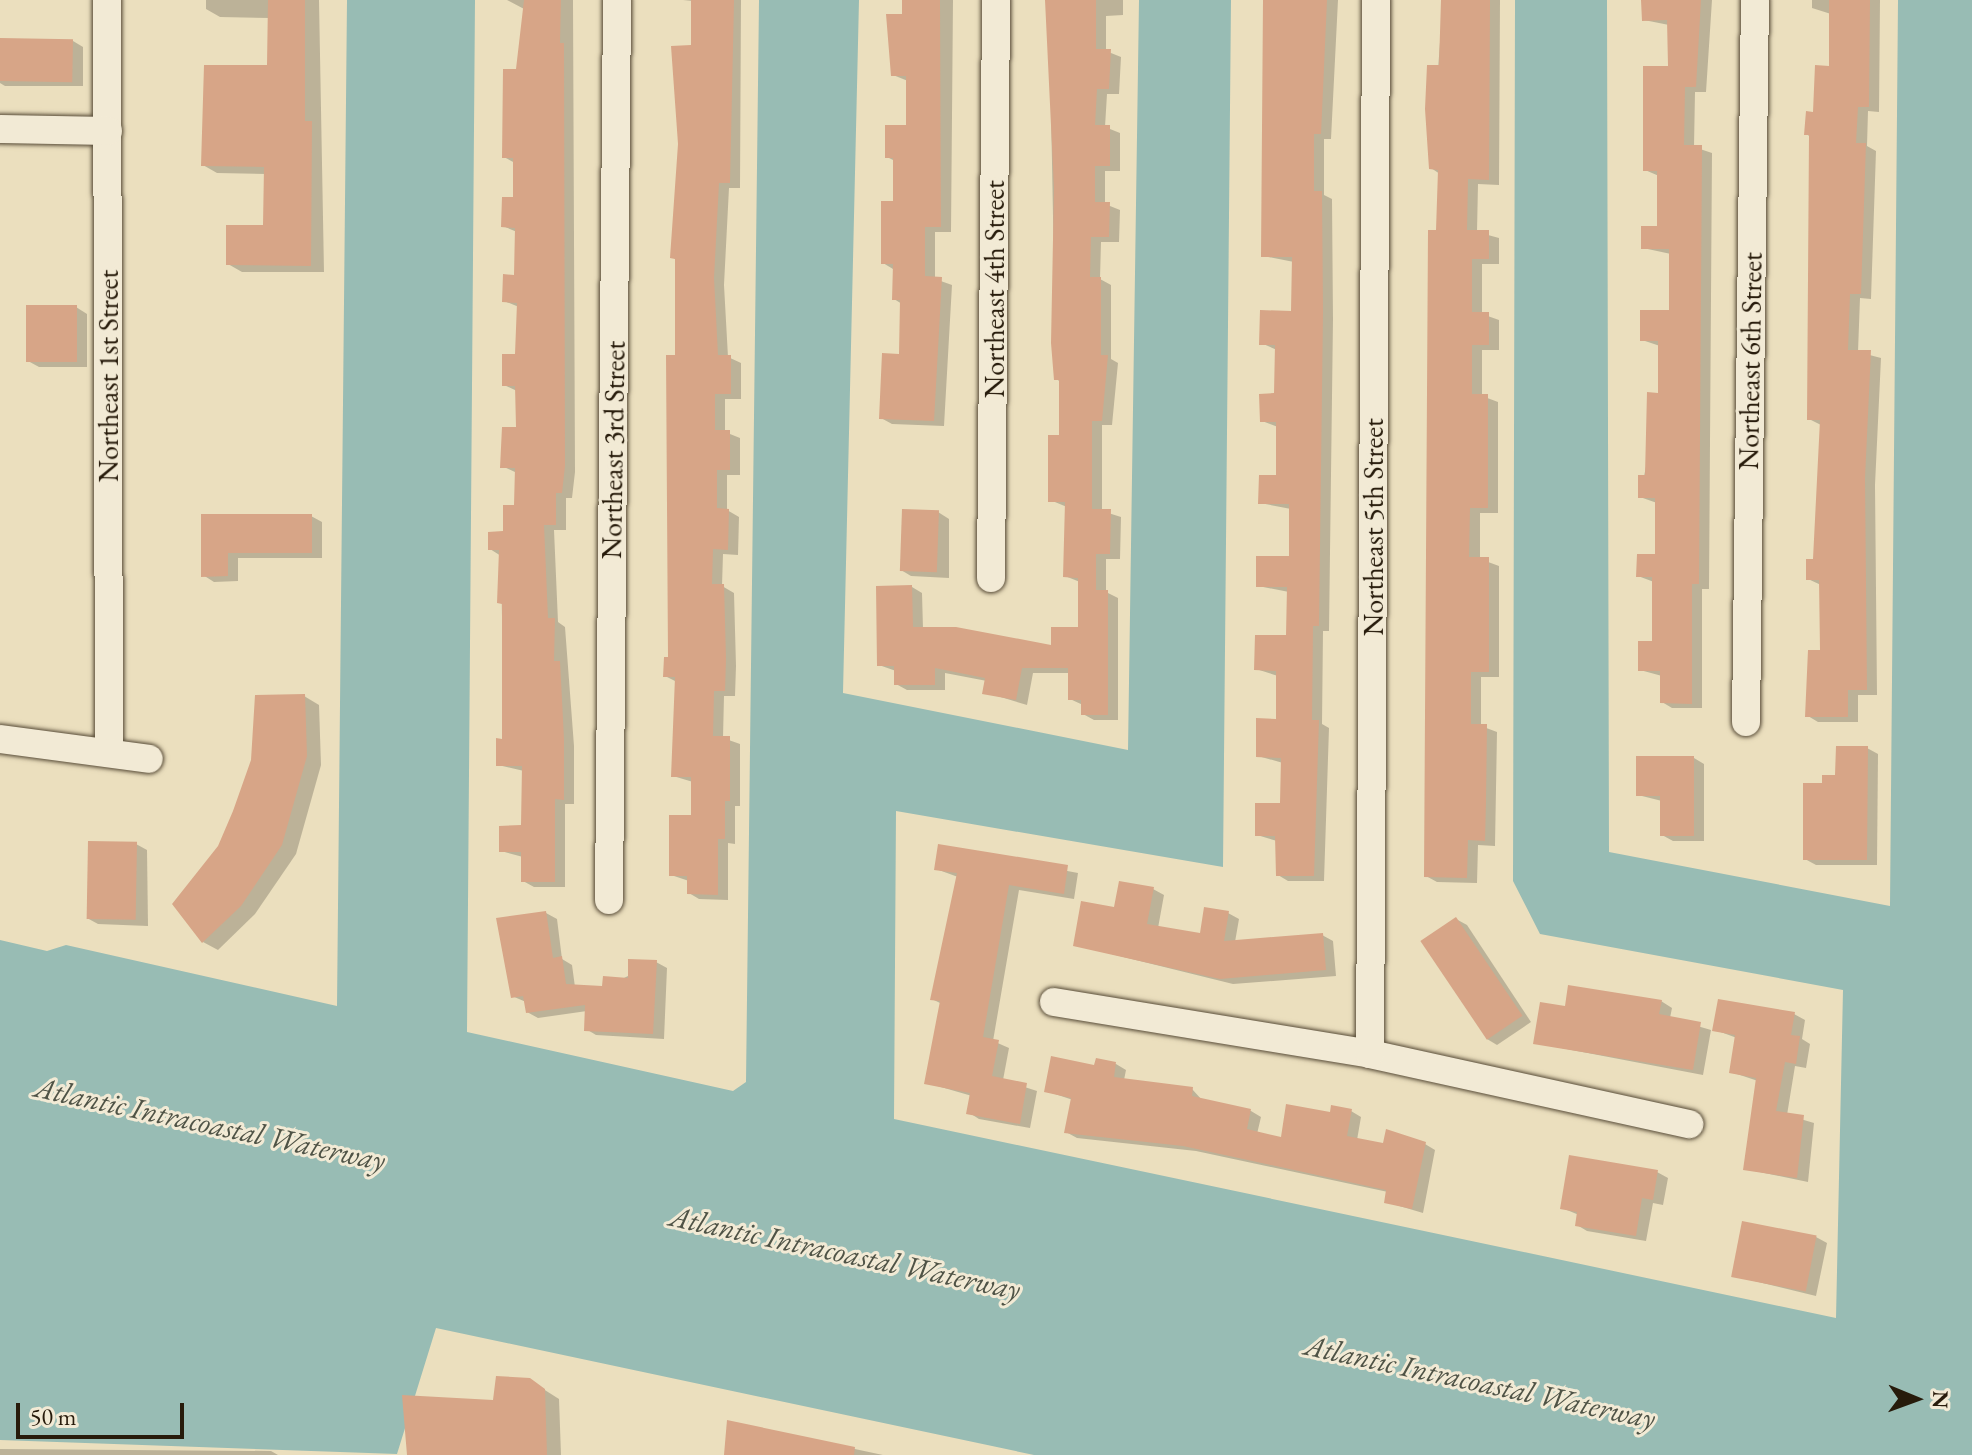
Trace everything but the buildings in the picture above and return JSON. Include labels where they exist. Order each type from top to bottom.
[{"type":"street","name":"Northeast 1st Street","points":[[107,0],[109,753]]},
{"type":"street","name":"Northeast 3rd Street","points":[[609,900],[617,0]]},
{"type":"street","name":"Northeast 4th Street","points":[[991,578],[996,0]]},
{"type":"street","name":"Northeast 5th Street","points":[[1370,1054],[1376,0]]},
{"type":"street","name":"Northeast 6th Street","points":[[1746,722],[1755,0]]},
{"type":"street","points":[[0,129],[108,131]]},
{"type":"street","points":[[0,739],[149,759]]},
{"type":"street","points":[[1054,1002],[1370,1054],[1689,1124]]},
{"type":"water","name":"Atlantic Intracoastal Waterway","points":[[347,0],[475,0],[467,1032],[733,1091],[746,1082],[759,0],[859,0],[843,693],[1128,750],[1139,0],[1231,0],[1223,867],[896,811],[894,1119],[1836,1318],[1843,990],[1540,934],[1513,881],[1515,0],[1607,0],[1609,852],[1890,906],[1898,0],[1972,0],[1972,1455],[1034,1455],[436,1328],[397,1454],[0,1440],[0,940],[47,951],[66,945],[337,1006]]}]
